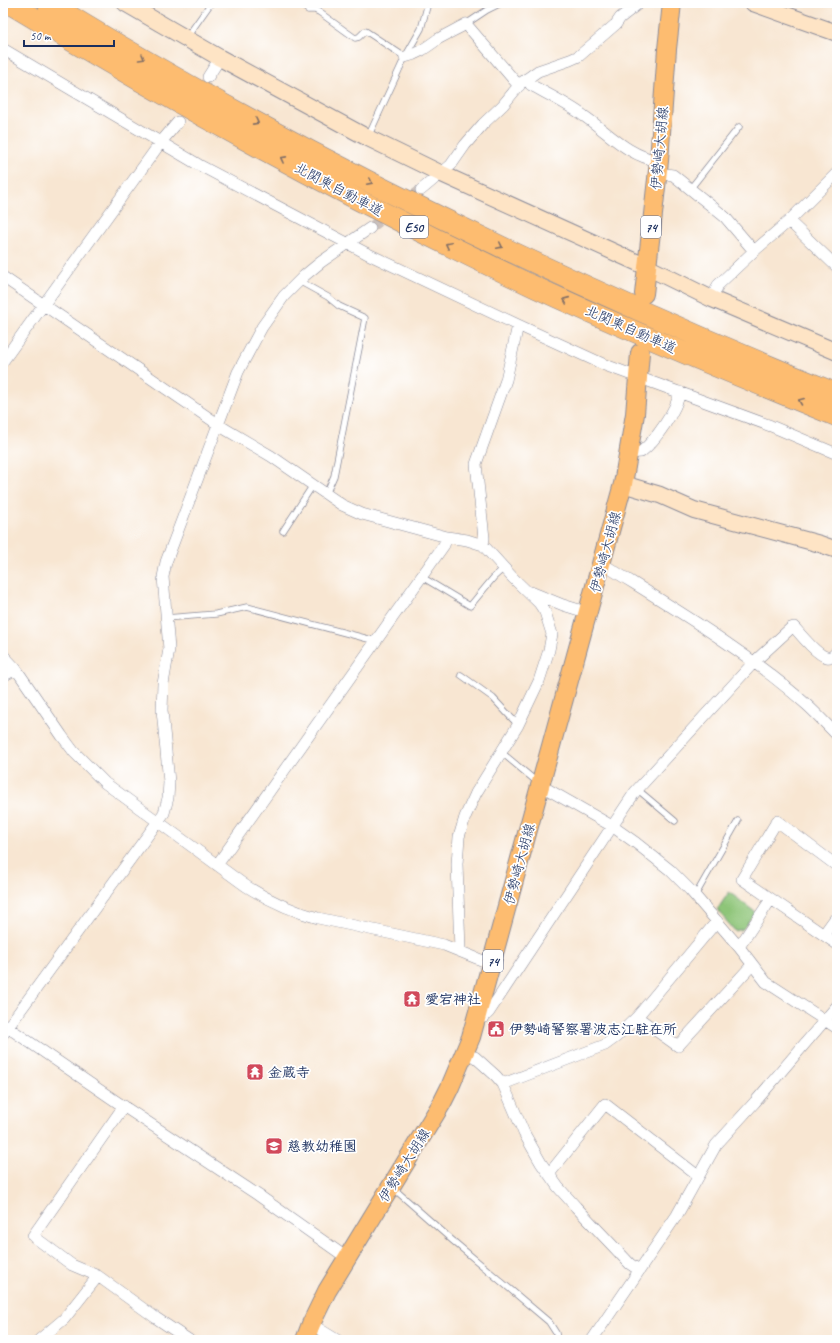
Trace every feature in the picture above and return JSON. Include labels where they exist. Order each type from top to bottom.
[{"type":"highway","name":"北関東自動車道","points":[[9,3],[130,75],[205,117],[457,249],[538,288],[625,327],[837,416]]},
{"type":"highway","name":"北関東自動車道","points":[[48,3],[215,100],[321,157],[421,208],[546,269],[749,358],[837,394]]},
{"type":"main road","name":"伊勢崎大胡線","points":[[644,294],[659,167],[667,49],[672,3]]},
{"type":"main road","name":"伊勢崎大胡線","points":[[308,1332],[327,1291],[442,1103],[464,1054],[477,1018],[540,785],[589,613],[623,484],[629,453],[640,353]]},
{"type":"street","points":[[125,3],[144,8],[186,38],[220,58],[368,138],[442,174],[647,267],[712,299],[837,352]]},
{"type":"street","points":[[421,190],[451,165],[465,145],[483,124],[497,112],[523,82],[538,71],[579,56],[616,24],[620,18],[639,3]]},
{"type":"street","points":[[753,3],[837,33]]},
{"type":"street","points":[[405,57],[423,50],[466,24],[523,82],[570,106],[628,149],[673,175],[725,217],[754,251]]},
{"type":"street","points":[[3,48],[205,168],[349,244],[605,365],[771,426],[837,454]]},
{"type":"street","points":[[208,77],[220,58]]},
{"type":"street","points":[[3,361],[161,142],[178,122]]},
{"type":"street","points":[[712,299],[718,285],[789,221],[837,173]]},
{"type":"street","points":[[789,221],[837,267]]},
{"type":"street","points":[[347,1258],[258,1195],[5,1028],[164,813],[168,798],[168,782],[162,710],[163,684],[169,649],[163,577],[166,562],[238,372],[253,343],[276,307],[299,281],[321,262],[370,228]]},
{"type":"street","points":[[3,277],[43,306],[218,424],[272,456],[342,505],[362,514],[483,545],[513,578],[539,602],[545,612],[552,634],[549,650],[539,681],[518,725],[476,793],[458,836],[457,864],[460,950]]},
{"type":"street","points":[[483,545],[484,538],[476,464],[506,380],[518,325]]},
{"type":"street","points":[[629,453],[641,452],[653,439],[672,411],[680,392]]},
{"type":"street","points":[[623,484],[660,495],[694,510],[837,550]]},
{"type":"street","points":[[216,865],[422,577],[444,545],[447,537]]},
{"type":"street","points":[[602,565],[606,566],[670,606],[754,662],[807,705],[837,735]]},
{"type":"street","points":[[527,590],[563,605],[589,613]]},
{"type":"street","points":[[477,1018],[484,1017],[489,1012],[637,789],[754,662],[790,628],[794,627],[821,655],[829,657],[837,651]]},
{"type":"street","points":[[3,655],[16,670],[74,752],[105,783],[246,886],[270,901],[297,912],[318,918],[427,941],[460,950],[492,964]]},
{"type":"street","points":[[3,676],[16,670]]},
{"type":"street","points":[[540,785],[612,826],[670,870],[717,921],[766,982],[837,1028]]},
{"type":"street","points":[[837,866],[778,821],[742,879],[837,944]]},
{"type":"street","points":[[739,947],[771,899]]},
{"type":"street","points":[[824,934],[837,916]]},
{"type":"street","points":[[503,1084],[605,1045],[616,1037],[637,1017],[717,921]]},
{"type":"street","points":[[637,1017],[678,1046],[752,964]]},
{"type":"street","points":[[592,1340],[680,1210],[716,1145],[837,1006]]},
{"type":"street","points":[[464,1054],[475,1058],[503,1084],[524,1133],[549,1174],[576,1207],[630,1264],[639,1270]]},
{"type":"street","points":[[549,1174],[605,1104],[698,1176]]},
{"type":"street","points":[[124,1106],[33,1236],[72,1265],[98,1276],[189,1340]]},
{"type":"street","points":[[39,1340],[64,1319],[98,1276]]},
{"type":"street","points":[[308,1332],[337,1340]]},
{"type":"lane","points":[[186,38],[211,3]]},
{"type":"lane","points":[[299,3],[308,10],[320,12],[355,38],[359,37],[365,31],[368,32],[405,57]]},
{"type":"lane","points":[[368,138],[405,57],[421,29],[428,3]]},
{"type":"lane","points":[[466,24],[487,10],[501,3]]},
{"type":"lane","points":[[690,189],[739,127]]},
{"type":"lane","points":[[299,281],[328,297],[338,306],[365,318],[334,476],[326,494]]},
{"type":"lane","points":[[282,531],[313,485]]},
{"type":"lane","points":[[422,577],[470,606],[494,577],[504,568]]},
{"type":"lane","points":[[166,618],[216,614],[247,607],[376,641]]},
{"type":"lane","points":[[461,675],[493,698],[518,725]]},
{"type":"lane","points":[[501,752],[540,785]]},
{"type":"lane","points":[[637,789],[675,821]]},
{"type":"lane","points":[[695,896],[738,821]]},
{"type":"lane","points":[[391,1186],[469,1255],[549,1322],[556,1333],[557,1340]]},
{"type":"green space","points":[[729,892],[755,912],[743,929],[735,931],[717,910]]},
{"type":"tunnel","points":[[370,228],[421,190]]},
{"type":"place","name":"愛宕神社","points":[[412,999]]},
{"type":"place","name":"伊勢崎警察署波志江駐在所","points":[[496,1029]]},
{"type":"place","name":"金蔵寺","points":[[255,1072]]},
{"type":"place","name":"慈教幼稚園","points":[[274,1146]]}]
